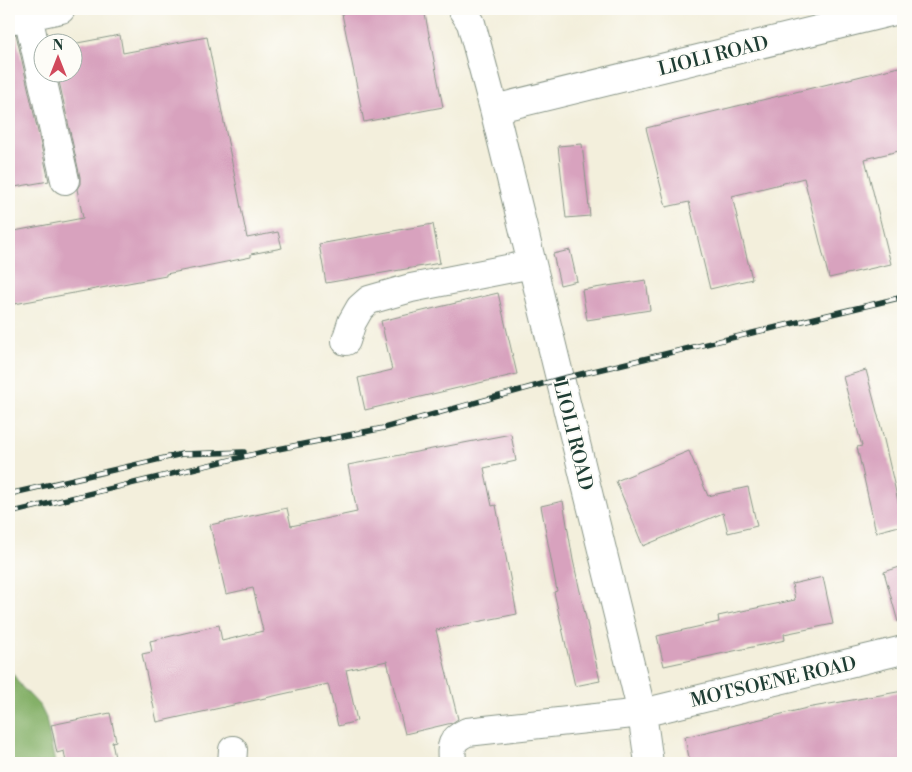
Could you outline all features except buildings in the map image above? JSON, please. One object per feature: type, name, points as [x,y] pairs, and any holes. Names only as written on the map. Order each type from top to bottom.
[{"type":"street","points":[[61,9],[19,18],[66,180]]},
{"type":"street","name":"LIOLI ROAD","points":[[462,9],[470,23],[494,109],[642,713],[649,763]]},
{"type":"street","name":"LIOLI ROAD","points":[[494,109],[903,9]]},
{"type":"street","points":[[346,341],[352,322],[360,308],[368,300],[411,288],[532,264]]},
{"type":"street","name":"MOTSOENE ROAD","points":[[452,763],[451,747],[456,737],[467,732],[642,713],[903,650]]},
{"type":"green space","points":[[9,668],[21,686],[40,706],[46,718],[55,763],[9,763]]},
{"type":"railway","points":[[9,513],[263,452],[384,428],[560,379],[903,297]]},
{"type":"railway","points":[[9,494],[182,454],[244,452]]}]
